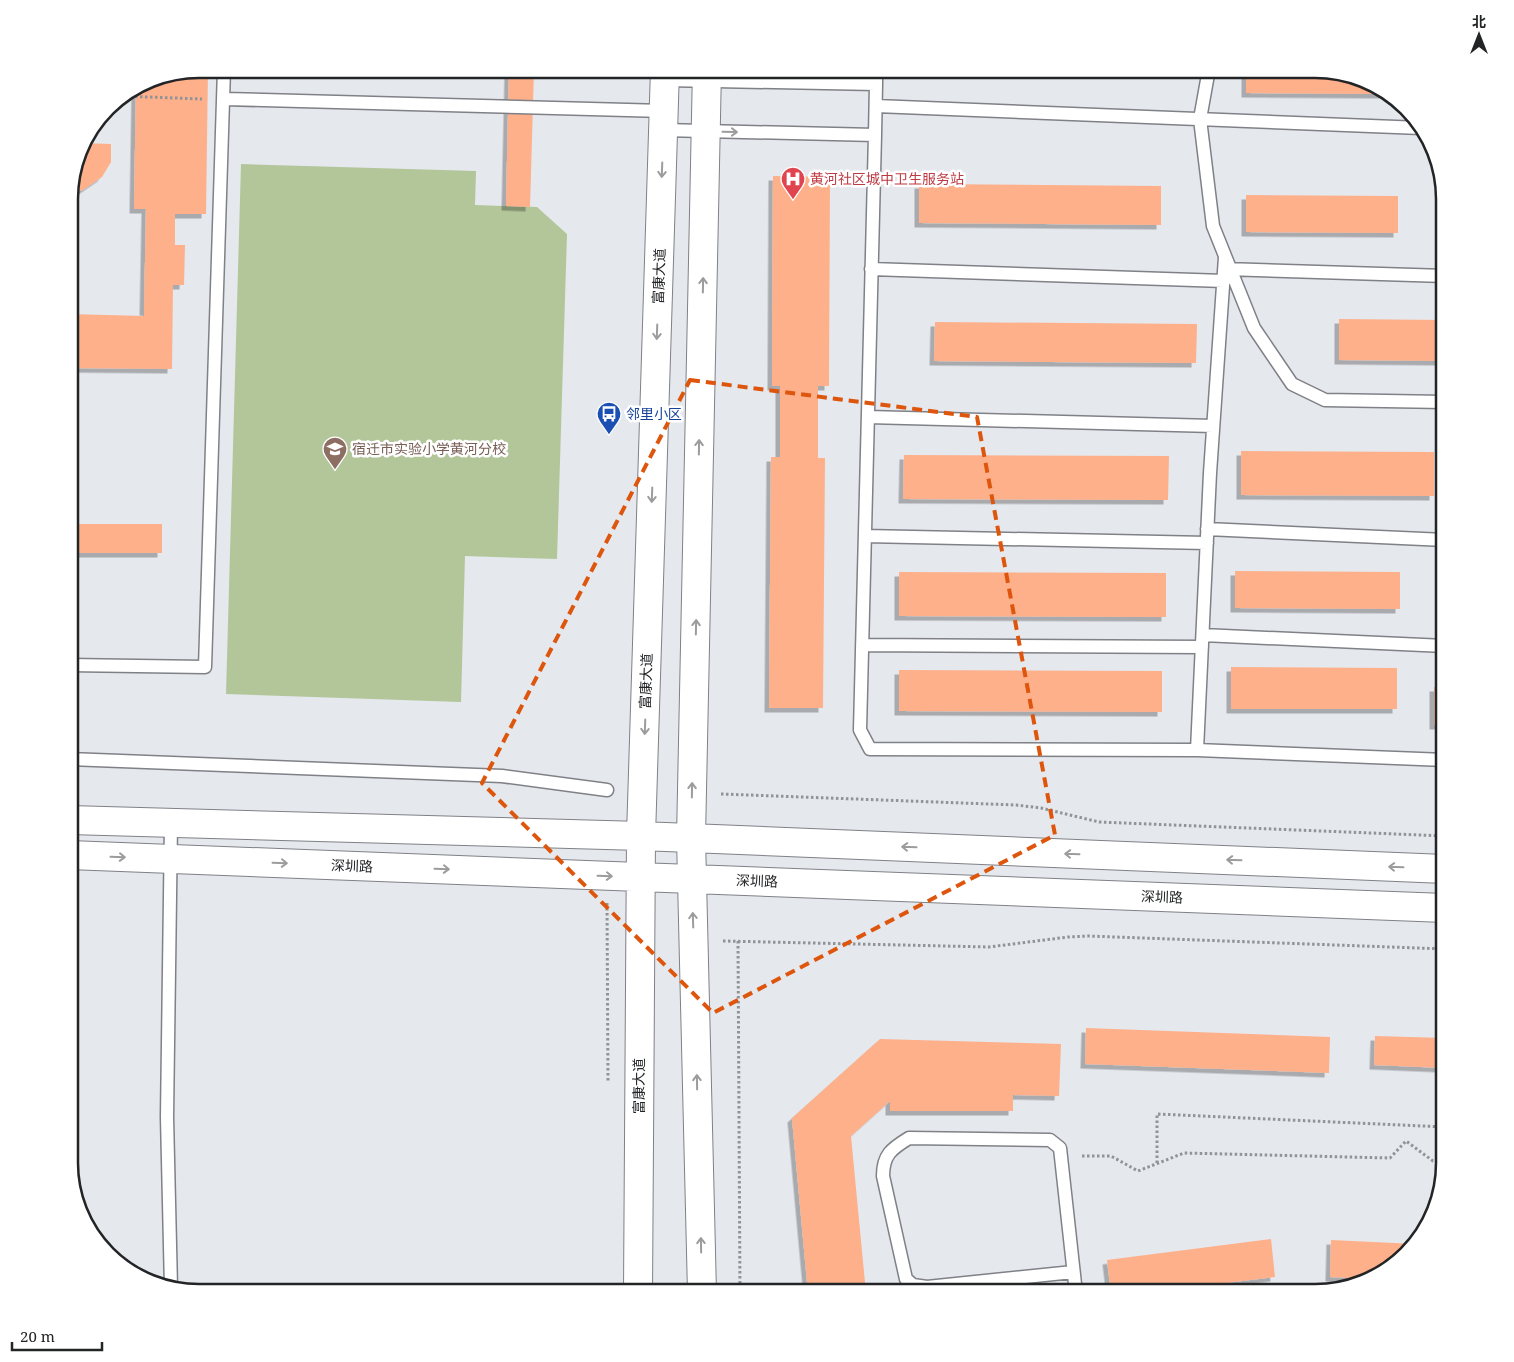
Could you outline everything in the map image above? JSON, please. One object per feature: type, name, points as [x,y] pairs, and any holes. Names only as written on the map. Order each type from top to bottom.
[{"type":"street","name":"富康大道","points":[[638,1284],[640,877],[665,78]]},
{"type":"street","points":[[702,1284],[691,838],[707,78]]},
{"type":"street","points":[[78,820],[641,836],[1436,869]]},
{"type":"street","name":"深圳路","points":[[78,855],[1436,908]]},
{"type":"lane","points":[[78,665],[205,668],[224,78]]},
{"type":"lane","points":[[763,78],[876,84]]},
{"type":"lane","points":[[876,78],[860,730],[870,749],[1197,750],[1436,760]]},
{"type":"lane","points":[[1207,78],[1200,119],[1213,226],[1226,269],[1254,328],[1292,384],[1325,400],[1436,402]]},
{"type":"lane","points":[[224,99],[664,121],[706,131],[875,135]]},
{"type":"lane","points":[[876,106],[1414,128]]},
{"type":"lane","points":[[871,269],[1226,269],[1436,276]]},
{"type":"lane","points":[[1197,750],[1213,426],[1226,269]]},
{"type":"lane","points":[[868,416],[1213,426]]},
{"type":"lane","points":[[1207,529],[1436,540]]},
{"type":"lane","points":[[865,536],[1207,543]]},
{"type":"lane","points":[[862,645],[1202,641],[1436,646]]},
{"type":"lane","points":[[78,759],[502,776],[608,790]]},
{"type":"lane","points":[[171,823],[167,1117],[171,1281]]},
{"type":"lane","points":[[913,1284],[906,1278],[884,1176],[884,1162],[894,1147],[909,1138],[1050,1140],[1060,1148],[1075,1284]]},
{"type":"lane","points":[[956,1284],[1074,1272]]},
{"type":"path","points":[[134,96],[224,99]]},
{"type":"path","points":[[692,793],[1016,805],[1041,808],[1099,822],[1436,836]]},
{"type":"path","points":[[694,940],[989,947],[1088,936],[1436,949]]},
{"type":"path","points":[[607,939],[640,939]]},
{"type":"path","points":[[738,941],[740,1284]]},
{"type":"path","points":[[1157,1163],[1157,1114],[1436,1127]]},
{"type":"path","points":[[1061,1156],[1112,1156],[1138,1171],[1184,1153],[1390,1158],[1406,1141],[1436,1161]]},
{"type":"highlighted area","points":[[690,380],[977,417],[1055,835],[713,1013],[482,783]]},
{"type":"green space","points":[[241,164],[476,171],[475,205],[537,207],[567,234],[557,559],[465,556],[461,702],[226,694]]},
{"type":"building","points":[[208,78],[206,214],[175,214],[175,245],[185,245],[184,285],[173,285],[172,369],[78,368],[78,314],[144,316],[146,209],[134,209],[136,95],[159,84],[175,80]]},
{"type":"building","points":[[509,78],[534,78],[530,207],[506,206]]},
{"type":"building","points":[[1246,78],[1324,78],[1347,82],[1376,94],[1246,93]]},
{"type":"building","points":[[91,143],[111,144],[111,162],[102,177],[78,191],[80,175]]},
{"type":"building","points":[[773,176],[830,177],[829,386],[818,386],[818,458],[825,458],[823,708],[769,708],[771,457],[780,457],[780,386],[772,386]]},
{"type":"building","points":[[919,184],[1161,186],[1161,225],[919,223]]},
{"type":"building","points":[[1246,195],[1398,196],[1398,233],[1246,232]]},
{"type":"building","points":[[1339,319],[1436,320],[1436,361],[1339,360]]},
{"type":"building","points":[[935,322],[1197,324],[1196,363],[934,361]]},
{"type":"building","points":[[1241,451],[1434,452],[1434,496],[1241,495]]},
{"type":"building","points":[[904,455],[1169,456],[1168,500],[903,499]]},
{"type":"building","points":[[78,524],[162,524],[162,553],[78,553]]},
{"type":"building","points":[[1235,571],[1400,572],[1400,609],[1235,608]]},
{"type":"building","points":[[899,572],[1166,573],[1166,617],[899,616]]},
{"type":"building","points":[[1231,667],[1397,668],[1397,709],[1231,709]]},
{"type":"building","points":[[899,670],[1162,671],[1162,712],[899,711]]},
{"type":"building","points":[[1434,687],[1436,687],[1436,725],[1434,725]]},
{"type":"building","points":[[1086,1028],[1330,1037],[1329,1073],[1085,1064]]},
{"type":"building","points":[[1375,1036],[1436,1038],[1436,1068],[1374,1065]]},
{"type":"building","points":[[880,1039],[1061,1044],[1059,1096],[1013,1095],[1013,1111],[890,1111],[890,1101],[851,1136],[865,1284],[807,1284],[792,1118]]},
{"type":"building","points":[[1271,1239],[1275,1277],[1217,1284],[1110,1284],[1107,1260]]},
{"type":"building","points":[[1331,1240],[1406,1244],[1389,1260],[1362,1275],[1353,1278],[1330,1277]]},
{"type":"place","name":"黄河社区城中卫生服务站","points":[[793,200]]},
{"type":"place","name":"邻里小区","points":[[609,435]]},
{"type":"place","name":"宿迁市实验小学黄河分校","points":[[335,470]]}]
